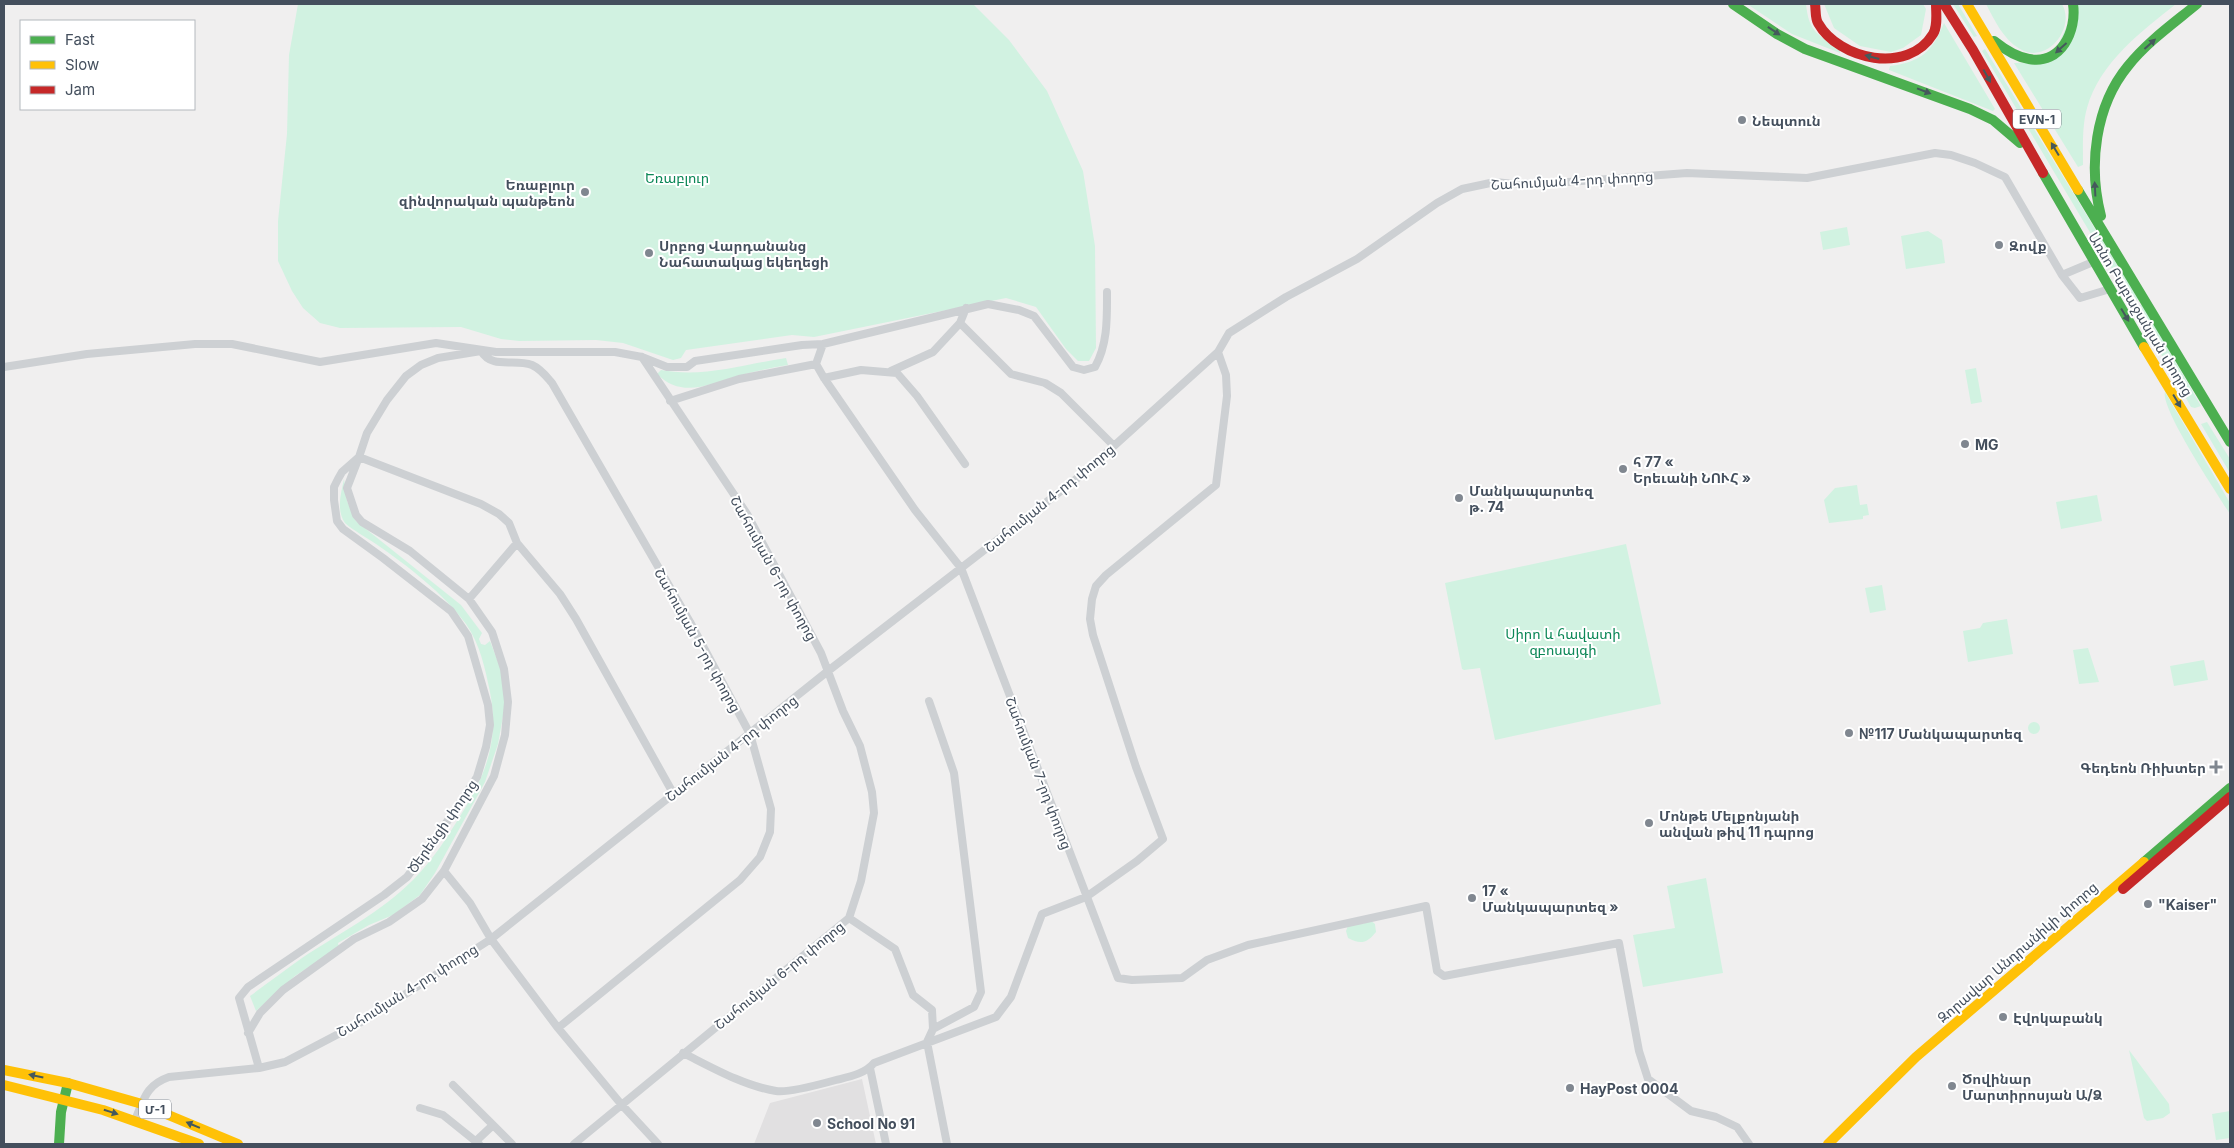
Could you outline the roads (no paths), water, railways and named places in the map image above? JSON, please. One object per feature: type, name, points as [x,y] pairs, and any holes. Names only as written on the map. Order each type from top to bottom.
[{"type":"main road","points":[[1734,4],[1777,34],[1805,49],[1970,109],[1993,120],[2029,152]]},
{"type":"main road","points":[[1815,4],[1817,21],[1827,34],[1845,48],[1884,60],[1904,58],[1922,47],[1933,34],[1937,18],[1936,4]]},
{"type":"main road","name":"EVN-1","points":[[1944,4],[1973,50],[2029,152]]},
{"type":"main road","name":"EVN-1","points":[[1967,4],[2107,236]]},
{"type":"main road","points":[[1973,50],[1989,39],[2005,50],[2023,58],[2035,60],[2045,58],[2059,50],[2071,37],[2075,22],[2073,4]]},
{"type":"main road","points":[[2107,236],[2094,193],[2100,118],[2107,98],[2128,64],[2197,4]]},
{"type":"main road","name":"Առնո Բաբաջանյան փողոց","points":[[2029,152],[2230,489]]},
{"type":"main road","name":"Առնո Բաբաջանյան փողոց","points":[[2107,236],[2230,442]]},
{"type":"main road","points":[[2190,423],[2205,413],[2225,444],[2230,447]]},
{"type":"main road","name":"Զորավար Անդրանիկի փողոց","points":[[1828,1144],[1916,1057],[2230,788]]},
{"type":"main road","name":"Զորավար Անդրանիկի փողոց","points":[[1834,1144],[1912,1066],[2230,797]]},
{"type":"main road","name":"Մ-1","points":[[4,1070],[68,1083],[142,1104],[238,1144]]},
{"type":"main road","points":[[59,1144],[61,1112],[68,1083]]},
{"type":"main road","name":"Մ-1","points":[[4,1085],[65,1098],[135,1120],[200,1144]]},
{"type":"street","name":"Շահումյան 4-րդ փողոց","points":[[135,1120],[154,1083],[169,1076],[259,1068],[285,1062],[365,1020],[491,939],[828,671],[1084,474],[1218,352],[1229,334],[1286,297],[1357,258],[1436,202],[1462,189],[1495,182],[1514,184],[1555,183],[1687,173],[1807,178],[1935,153],[1951,155],[1988,168],[2005,177],[2062,275],[2080,298],[2110,289]]},
{"type":"street","points":[[2062,275],[2093,262]]},
{"type":"street","points":[[4,367],[114,350],[195,344],[232,344],[320,362],[436,343],[496,352],[600,351],[642,357],[667,367],[687,367],[696,360],[802,345],[823,344],[988,304],[998,305],[1034,316],[1073,367],[1084,370],[1095,367],[1101,357],[1107,328],[1107,292]]},
{"type":"street","points":[[889,371],[907,365],[933,352],[960,323],[966,308]]},
{"type":"street","points":[[960,323],[1011,374],[1045,384],[1061,393],[1114,446]]},
{"type":"street","points":[[670,402],[739,379],[816,364],[823,344]]},
{"type":"street","name":"Ծերենցի փողոց","points":[[248,1032],[260,1014],[282,990],[354,939],[389,922],[422,899],[444,870],[494,776],[505,735],[508,702],[504,670],[492,632],[470,599],[410,551],[362,522],[356,515],[347,488],[367,433],[387,400],[406,376],[421,365],[438,358],[481,350]]},
{"type":"street","name":"Շահումյան 5-րդ փողոց","points":[[481,350],[486,358],[495,362],[532,365],[542,371],[552,383],[690,622],[750,734],[771,809],[770,832],[760,857],[740,880],[558,1028]]},
{"type":"street","points":[[683,1054],[731,1077],[777,1092],[815,1086],[852,1076],[870,1068],[874,1063],[996,1017],[1011,997],[1042,914],[1086,897],[1137,861],[1163,839],[1099,659],[1090,620],[1092,600],[1096,586],[1106,575],[1130,558],[1216,485],[1227,396],[1226,375],[1218,352]]},
{"type":"street","name":"Շահումյան 6-րդ փողոց","points":[[574,1144],[849,918],[861,882],[874,812],[872,792],[860,746],[843,711],[821,653],[747,514],[670,402],[642,357]]},
{"type":"street","name":"Շահումյան 7-րդ փողոց","points":[[816,364],[915,510],[962,568],[1118,978],[1132,980],[1182,978],[1207,960],[1248,945],[1426,906],[1437,971],[1444,976],[1619,943],[1639,1051],[1648,1079],[1691,1111],[1716,1117],[1737,1128],[1749,1144]]},
{"type":"street","points":[[824,378],[861,370],[898,373],[917,396],[965,464]]},
{"type":"street","points":[[359,457],[487,507],[509,523],[517,543],[560,594],[576,619],[674,793]]},
{"type":"street","name":"Ծերենցի փողոց","points":[[259,1068],[239,998],[248,987],[384,895],[407,876],[436,838],[477,777],[490,726],[488,705],[468,636],[452,611],[383,558],[352,537],[337,521],[334,487],[342,472],[359,457]]},
{"type":"street","points":[[470,599],[517,543]]},
{"type":"street","points":[[929,701],[954,773],[981,992],[974,1007],[932,1029]]},
{"type":"street","name":"Ծերենցի փողոց","points":[[444,870],[470,903],[491,939],[558,1028],[621,1104],[658,1144]]},
{"type":"street","points":[[849,918],[895,949],[913,995],[932,1010],[932,1029],[927,1042],[947,1144]]},
{"type":"street","points":[[870,1068],[886,1144]]},
{"type":"street","points":[[453,1085],[512,1144]]},
{"type":"street","points":[[420,1108],[443,1115],[478,1143],[492,1126]]},
{"type":"place","name":"Նեպտուն","points":[[1742,120]]},
{"type":"place","name":"Եռաբլուր զինվորական պանթեոն","points":[[585,192]]},
{"type":"place","name":"Զովք","points":[[1999,245]]},
{"type":"place","name":"Սրբոց Վարդանանց Նահատակաց եկեղեցի","points":[[649,253]]},
{"type":"place","name":"MG","points":[[1965,444]]},
{"type":"place","name":"հ 77 « Երեւանի ՆՈՒՀ »","points":[[1623,469]]},
{"type":"place","name":"Մանկապարտեզ թ․ 74","points":[[1459,498]]},
{"type":"place","name":"№117 Մանկապարտեզ","points":[[1849,733]]},
{"type":"place","name":"Գեդեոն Ռիխտեր","points":[[2216,767]]},
{"type":"place","name":"Մոնթե Մելքոնյանի անվան թիվ 11 դպրոց","points":[[1649,823]]},
{"type":"place","name":"17 « Մանկապարտեզ »","points":[[1472,898]]},
{"type":"place","name":"\"Kaiser\"","points":[[2148,904]]},
{"type":"place","name":"Էվոկաբանկ","points":[[2003,1017]]},
{"type":"place","name":"Ծովինար Մարտիրոսյան Ա/Ձ","points":[[1952,1086]]},
{"type":"place","name":"HayPost 0004","points":[[1570,1088]]},
{"type":"place","name":"School No 91","points":[[817,1123]]},
{"type":"park label","name":"Եռաբլուր","points":[[677,177]]},
{"type":"park label","name":"Սիրո և հավատի զբոսայգի","points":[[1563,642]]}]
